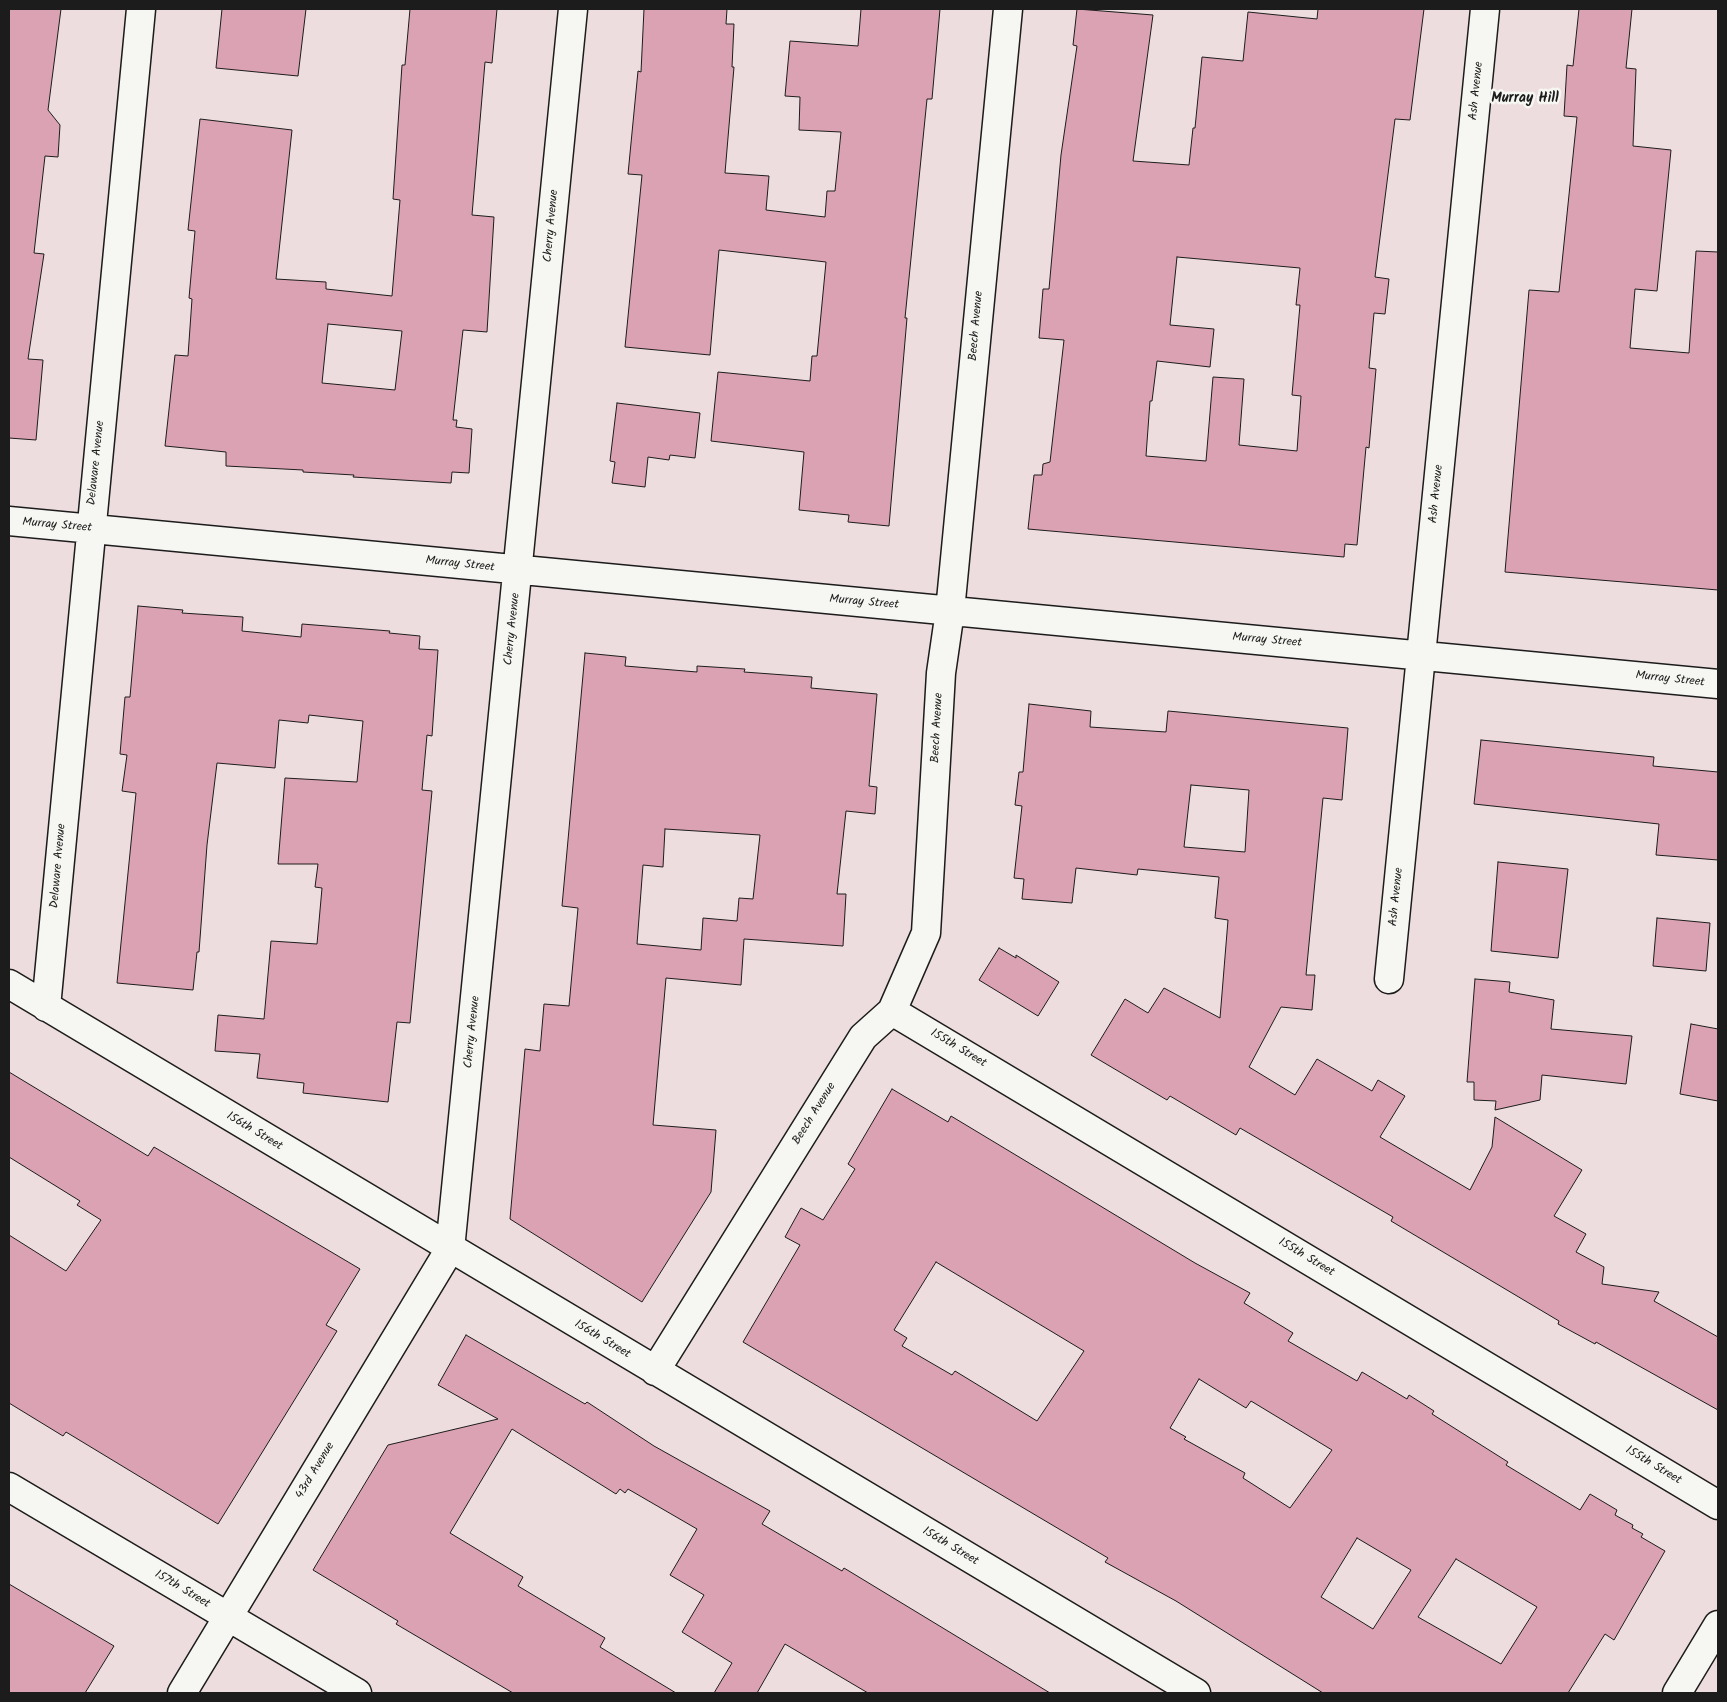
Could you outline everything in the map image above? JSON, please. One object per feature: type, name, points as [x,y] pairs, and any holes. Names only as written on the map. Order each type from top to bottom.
[{"type":"street","name":"Delaware Avenue","points":[[46,1007],[141,9]]},
{"type":"street","name":"Cherry Avenue","points":[[450,1249],[519,570],[573,9]]},
{"type":"street","name":"Beech Avenue","points":[[654,1371],[863,1037],[892,1011],[926,933],[941,673],[950,611],[1008,9]]},
{"type":"street","name":"Ash Avenue","points":[[1389,979],[1486,9]]},
{"type":"street","name":"Murray Street","points":[[9,521],[1718,684]]},
{"type":"street","name":"156th Street","points":[[9,984],[1196,1693]]},
{"type":"street","name":"155th Street","points":[[892,1011],[1718,1506]]},
{"type":"street","name":"43rd Avenue","points":[[182,1693],[450,1249]]},
{"type":"street","name":"157th Street","points":[[9,1486],[357,1693]]},
{"type":"street","points":[[1677,1693],[1718,1625]]},
{"type":"building","points":[[9,9],[61,9],[48,110],[60,125],[58,157],[45,156],[34,253],[44,254],[28,359],[43,360],[36,440],[9,438]]},
{"type":"building","points":[[222,9],[306,9],[298,76],[216,68]]},
{"type":"building","points":[[410,9],[497,9],[492,63],[485,62],[472,215],[494,217],[487,332],[463,330],[453,420],[457,420],[456,427],[472,429],[469,473],[452,472],[451,483],[353,477],[354,475],[303,472],[303,470],[226,466],[226,452],[165,446],[175,355],[188,356],[192,299],[189,298],[195,231],[188,230],[200,119],[292,130],[276,279],[326,282],[326,289],[392,296],[400,200],[393,199],[402,65],[405,65]],"holes":[[[328,324],[402,331],[395,390],[322,383]]]},
{"type":"building","points":[[644,9],[727,9],[726,24],[734,24],[732,67],[734,67],[725,173],[769,176],[766,210],[825,217],[827,191],[835,191],[841,132],[799,130],[800,97],[785,96],[790,41],[858,46],[861,9],[940,9],[932,99],[927,99],[905,318],[907,318],[889,526],[848,522],[849,515],[799,510],[804,452],[711,441],[718,372],[810,381],[812,356],[817,356],[826,262],[719,250],[710,355],[625,347],[642,175],[628,174],[638,71],[641,72]]},
{"type":"building","points":[[1077,9],[1153,15],[1133,161],[1189,165],[1193,128],[1195,128],[1202,57],[1243,61],[1248,12],[1317,19],[1318,9],[1424,9],[1410,120],[1395,119],[1375,277],[1389,279],[1385,314],[1374,313],[1369,368],[1376,369],[1369,448],[1366,447],[1357,545],[1345,544],[1344,557],[1028,529],[1034,475],[1042,475],[1043,464],[1050,462],[1064,340],[1039,338],[1043,289],[1049,289],[1061,155],[1077,46],[1073,45]],"holes":[[[1177,257],[1300,268],[1296,305],[1300,305],[1292,395],[1301,396],[1297,451],[1239,445],[1244,379],[1213,377],[1206,461],[1146,456],[1150,401],[1152,401],[1157,361],[1210,367],[1214,329],[1170,325]]]},
{"type":"building","points":[[1579,9],[1632,9],[1626,68],[1636,69],[1633,146],[1671,150],[1657,291],[1635,289],[1630,348],[1689,353],[1696,251],[1718,252],[1718,590],[1505,572],[1529,290],[1559,292],[1577,117],[1564,116],[1567,65],[1573,66]]},
{"type":"building","points":[[617,403],[700,413],[695,458],[670,455],[669,460],[648,457],[645,487],[612,483],[615,462],[610,461]]},
{"type":"building","points":[[138,606],[183,610],[182,613],[243,617],[242,631],[301,637],[302,624],[390,631],[389,633],[420,636],[419,649],[438,650],[432,736],[427,735],[422,790],[432,791],[410,1023],[397,1022],[388,1102],[303,1093],[304,1083],[257,1078],[260,1054],[215,1051],[218,1015],[264,1019],[271,941],[317,944],[322,888],[315,887],[318,864],[278,864],[285,778],[357,782],[363,721],[309,715],[308,723],[279,720],[275,768],[217,763],[207,845],[199,952],[197,952],[193,990],[117,983],[136,793],[122,791],[127,755],[120,754],[125,697],[130,697]]},
{"type":"building","points":[[585,653],[626,657],[625,666],[697,672],[697,666],[745,669],[744,672],[812,677],[811,688],[877,694],[869,786],[877,787],[875,814],[846,811],[837,894],[846,894],[843,946],[744,939],[741,985],[666,978],[653,1125],[716,1130],[711,1192],[642,1302],[510,1219],[525,1049],[540,1051],[544,1004],[569,1006],[578,908],[562,906]],"holes":[[[665,829],[760,835],[753,899],[739,898],[737,921],[703,918],[701,950],[637,944],[643,865],[663,867]]]},
{"type":"building","points":[[1029,704],[1091,711],[1090,727],[1166,732],[1168,711],[1348,728],[1342,800],[1323,798],[1306,975],[1315,975],[1312,1010],[1281,1007],[1249,1067],[1295,1095],[1317,1059],[1372,1091],[1378,1080],[1405,1096],[1380,1137],[1470,1190],[1492,1147],[1495,1117],[1582,1170],[1554,1216],[1586,1234],[1576,1252],[1604,1267],[1602,1284],[1659,1292],[1654,1301],[1718,1337],[1718,1410],[1596,1342],[1595,1344],[1558,1324],[1559,1321],[1391,1221],[1393,1217],[1240,1128],[1236,1135],[1170,1096],[1167,1100],[1091,1055],[1125,999],[1148,1013],[1164,988],[1220,1018],[1228,920],[1215,918],[1219,877],[1138,869],[1137,875],[1076,868],[1072,903],[1022,899],[1024,879],[1014,878],[1022,806],[1015,805],[1019,772],[1023,772]],"holes":[[[1191,785],[1249,790],[1245,852],[1184,847]]]},
{"type":"building","points":[[1481,740],[1654,757],[1653,766],[1718,772],[1718,860],[1656,855],[1659,824],[1474,804]]},
{"type":"building","points":[[1498,862],[1568,869],[1558,958],[1491,951]]},
{"type":"building","points":[[1657,918],[1710,923],[1706,971],[1653,966]]},
{"type":"building","points":[[999,948],[1016,958],[1016,955],[1059,982],[1038,1016],[979,980]]},
{"type":"building","points":[[1475,979],[1510,982],[1509,992],[1554,1000],[1551,1029],[1632,1036],[1626,1084],[1542,1075],[1540,1100],[1495,1110],[1496,1101],[1474,1100],[1474,1082],[1467,1082]]},
{"type":"building","points":[[1691,1024],[1718,1029],[1718,1101],[1680,1094]]},
{"type":"building","points":[[9,1072],[148,1156],[154,1147],[360,1269],[326,1325],[337,1331],[218,1524],[66,1432],[63,1436],[9,1403],[9,1235],[66,1271],[101,1220],[77,1205],[80,1201],[9,1157]]},
{"type":"building","points":[[892,1089],[948,1122],[951,1116],[1195,1263],[1250,1293],[1244,1303],[1293,1333],[1288,1341],[1357,1381],[1362,1372],[1407,1399],[1409,1395],[1434,1411],[1432,1414],[1508,1462],[1506,1465],[1580,1510],[1590,1494],[1617,1510],[1615,1515],[1633,1525],[1632,1528],[1643,1534],[1641,1537],[1665,1551],[1614,1640],[1605,1634],[1568,1693],[1323,1693],[1176,1601],[1105,1562],[1108,1558],[743,1342],[800,1245],[785,1237],[801,1208],[823,1220],[855,1169],[848,1164]],"holes":[[[936,1262],[1084,1351],[1037,1421],[955,1371],[952,1375],[902,1346],[907,1338],[894,1330]],[[1199,1379],[1246,1408],[1251,1401],[1332,1450],[1290,1508],[1243,1478],[1245,1473],[1184,1439],[1186,1437],[1170,1428]],[[1357,1538],[1411,1570],[1373,1629],[1321,1597]],[[1456,1559],[1537,1607],[1501,1664],[1418,1617]]]},
{"type":"building","points":[[466,1335],[585,1404],[587,1402],[654,1446],[770,1511],[762,1524],[842,1571],[844,1568],[1050,1693],[868,1693],[785,1644],[757,1693],[714,1693],[732,1663],[682,1632],[704,1595],[670,1575],[697,1529],[628,1489],[625,1493],[620,1489],[616,1494],[512,1429],[450,1533],[523,1577],[518,1586],[605,1638],[600,1647],[676,1693],[513,1693],[396,1624],[398,1621],[313,1570],[388,1445],[498,1419],[438,1385]]},
{"type":"building","points":[[9,1584],[114,1646],[85,1693],[9,1693]]},
{"type":"district","name":"Murray Hill","points":[[1525,100]]}]
